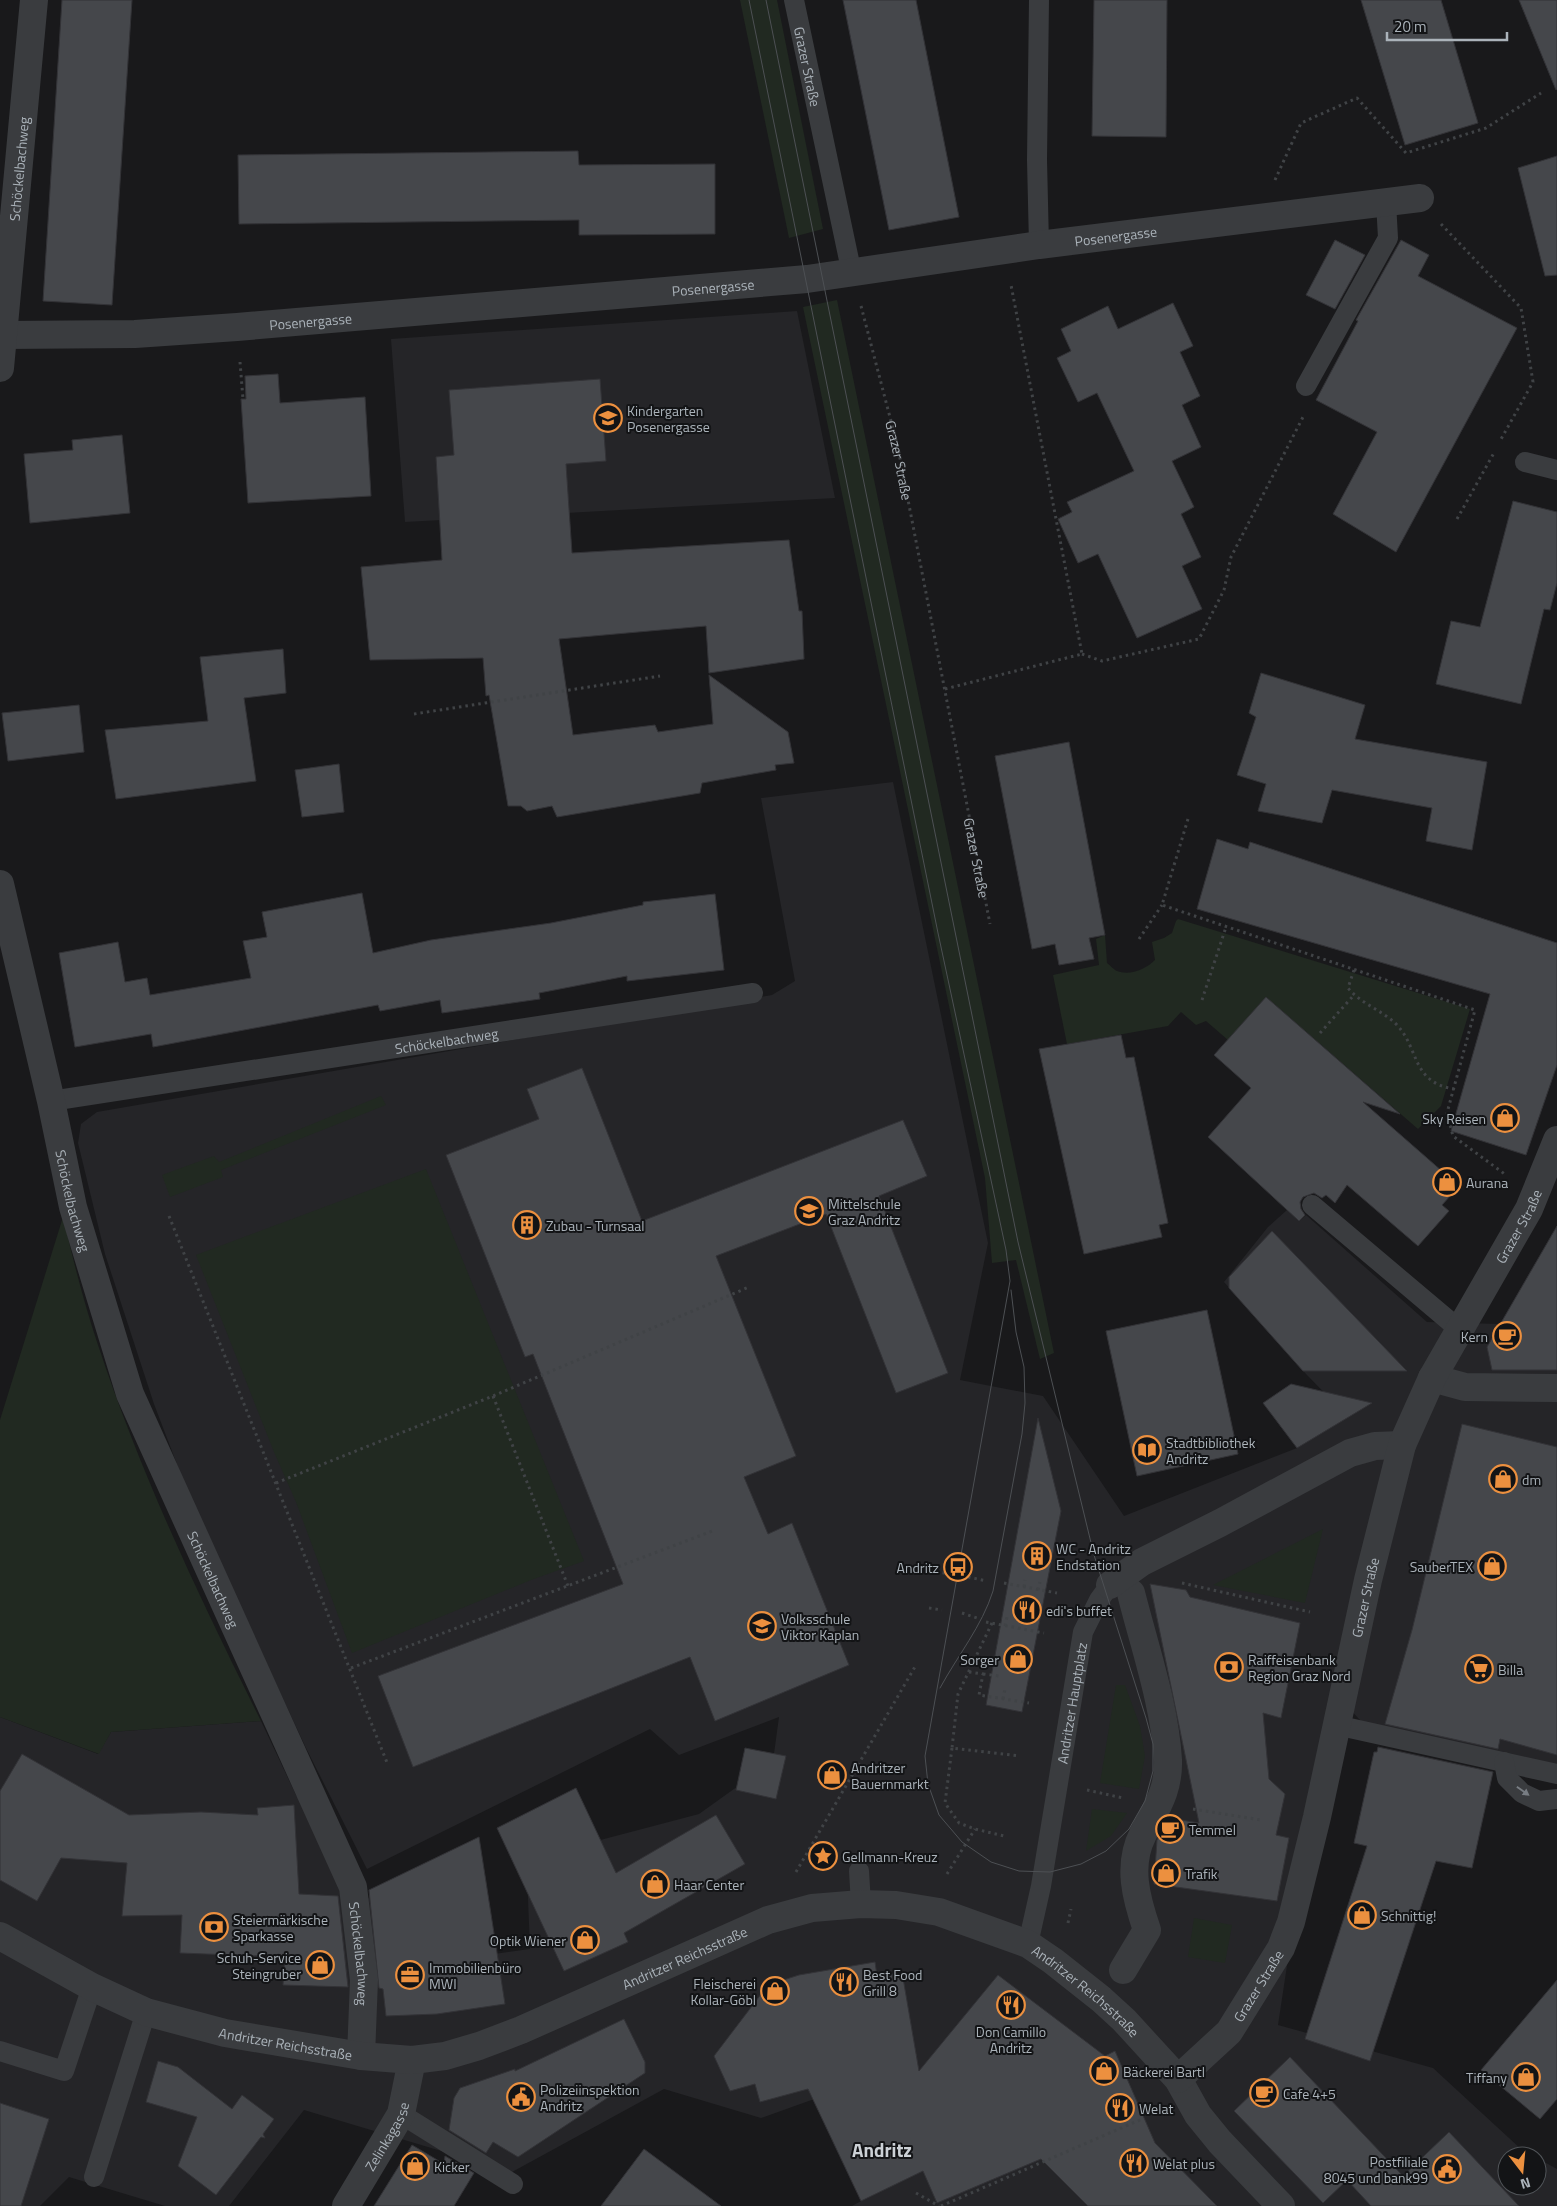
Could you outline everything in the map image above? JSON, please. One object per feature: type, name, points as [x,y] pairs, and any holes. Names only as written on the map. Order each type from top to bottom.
[{"type":"street","name":"Schöckelbachweg","points":[[0,368],[34,0]]},
{"type":"street","name":"Posenergasse","points":[[3,335],[135,334],[767,283],[852,274],[1039,244],[1420,198]]},
{"type":"street","name":"Schöckelbachweg","points":[[0,884],[51,1101],[73,1207],[130,1394],[353,1887],[364,1980],[361,2056]]},
{"type":"street","name":"Grazer Straße","points":[[1178,2079],[1228,2032],[1281,1948],[1291,1922],[1317,1817],[1368,1580],[1402,1446],[1432,1378],[1528,1209],[1557,1140]]},
{"type":"street","points":[[1432,1378],[1465,1387],[1557,1388]]},
{"type":"street","name":"Andritzer Hauptplatz","points":[[1125,1595],[1142,1562],[1220,1523],[1350,1453],[1375,1446],[1402,1446]]},
{"type":"street","points":[[1123,1970],[1147,1930],[1138,1902],[1133,1872],[1142,1836],[1160,1804],[1165,1789],[1168,1760],[1160,1708],[1125,1595]]},
{"type":"street","name":"Andritzer Reichsstraße","points":[[0,1936],[92,1987],[146,2012],[225,2033],[361,2056],[412,2060],[445,2056],[479,2046],[521,2030],[768,1920],[812,1908],[861,1904],[896,1905],[939,1912],[1028,1944],[1101,1999],[1178,2079],[1198,2115],[1220,2142],[1282,2206]]},
{"type":"street","name":"Zelinkagasse","points":[[346,2206],[401,2114],[412,2060]]},
{"type":"lane","name":"Grazer Straße","points":[[794,0],[852,274]]},
{"type":"lane","points":[[1039,0],[1037,160],[1039,244]]},
{"type":"lane","points":[[1306,386],[1388,238],[1386,202]]},
{"type":"lane","points":[[1525,462],[1557,470]]},
{"type":"lane","name":"Schöckelbachweg","points":[[51,1101],[753,993]]},
{"type":"lane","points":[[1312,1205],[1460,1330]]},
{"type":"lane","name":"Andritzer Hauptplatz","points":[[1028,1944],[1041,1886],[1083,1632],[1099,1600],[1125,1595]]},
{"type":"lane","points":[[1336,1725],[1557,1774]]},
{"type":"lane","points":[[1504,1762],[1507,1778],[1522,1793],[1539,1801],[1557,1799]]},
{"type":"lane","points":[[859,1871],[861,1904]]},
{"type":"lane","points":[[0,2051],[64,2071],[92,1987]]},
{"type":"lane","points":[[94,2177],[146,2012]]},
{"type":"lane","points":[[401,2114],[513,2184]]},
{"type":"path","points":[[1274,216],[1269,192],[1301,124],[1357,98],[1406,153],[1486,128],[1541,93]]},
{"type":"path","points":[[1420,198],[1443,226],[1521,308],[1533,382],[1456,519]]},
{"type":"path","points":[[1004,251],[1082,654]]},
{"type":"path","name":"Grazer Straße","points":[[852,274],[898,448],[990,924]]},
{"type":"path","points":[[945,689],[1082,654],[1102,661],[1199,639],[1224,590],[1232,557],[1304,415],[1306,386]]},
{"type":"path","points":[[414,714],[660,676]]},
{"type":"path","points":[[1139,939],[1162,905],[1188,819]]},
{"type":"path","points":[[1162,905],[1475,1010],[1447,1113],[1454,1136],[1507,1175]]},
{"type":"path","points":[[1202,1000],[1226,927]]},
{"type":"path","points":[[1354,970],[1348,988],[1354,995],[1396,1024],[1421,1071],[1427,1078],[1444,1088],[1454,1089]]},
{"type":"path","points":[[1320,1033],[1354,995]]},
{"type":"path","points":[[169,1216],[351,1668],[388,1765]]},
{"type":"path","points":[[276,1483],[493,1396],[749,1287]]},
{"type":"path","points":[[493,1396],[568,1586]]},
{"type":"path","points":[[351,1668],[715,1530]]},
{"type":"path","points":[[936,1572],[951,1574]]},
{"type":"path","points":[[968,1577],[986,1581]]},
{"type":"path","points":[[1024,1587],[1025,1580]]},
{"type":"path","points":[[1038,1590],[1040,1582]]},
{"type":"path","points":[[1125,1595],[1157,1582],[1182,1583],[1310,1612]]},
{"type":"path","points":[[1004,1583],[1057,1593]]},
{"type":"path","points":[[929,1608],[942,1610]]},
{"type":"path","points":[[962,1613],[977,1618]]},
{"type":"path","points":[[1005,1626],[1007,1616],[1011,1618]]},
{"type":"path","points":[[986,1622],[1005,1626],[1019,1626],[1044,1633]]},
{"type":"path","points":[[992,1623],[958,1694],[944,1803],[959,1823],[1004,1836]]},
{"type":"path","points":[[796,1872],[916,1665]]},
{"type":"path","points":[[969,1672],[999,1676]]},
{"type":"path","points":[[983,1674],[979,1695],[1029,1703]]},
{"type":"path","points":[[1003,1699],[1005,1689]]},
{"type":"path","points":[[952,1748],[1020,1756]]},
{"type":"path","points":[[947,1874],[975,1829]]},
{"type":"path","points":[[916,2193],[940,2206],[1142,2120]]},
{"type":"shaded area","points":[[740,0],[777,0],[823,229],[789,238]]},
{"type":"shaded area","points":[[837,300],[1054,1353],[1040,1359],[1016,1260],[992,1263],[985,1178],[803,307]]},
{"type":"shaded area","name":"Kindergarten Posenergasse","points":[[797,311],[835,498],[405,522],[391,339]]},
{"type":"shaded area","points":[[893,782],[988,1243],[960,1380],[1043,1396],[1124,1516],[1297,1448],[1348,1417],[1306,1374],[1224,1282],[1268,1227],[1287,1210],[1299,1221],[1306,1215],[1427,1322],[1500,1324],[1557,1357],[1557,1775],[1372,1733],[1333,1691],[1311,1807],[1278,2025],[1433,2068],[1518,2146],[1497,2146],[1497,2196],[1547,2196],[1547,2164],[1557,2169],[1557,2206],[852,2206],[861,2201],[870,2079],[761,2118],[664,2089],[512,2172],[304,2110],[229,2206],[165,2206],[69,2177],[40,2206],[0,2206],[0,1717],[98,1754],[111,1732],[261,1721],[296,1795],[359,1889],[437,1962],[530,1949],[527,1874],[570,1848],[699,1814],[773,1761],[779,1717],[679,1755],[650,1729],[367,1869],[305,1746],[191,1501],[154,1404],[105,1254],[78,1143],[81,1124],[97,1112],[772,995],[795,981],[761,798]]},
{"type":"shaded area","points":[[1178,919],[1470,1009],[1441,1106],[1418,1129],[1266,997],[1228,1040],[1206,1021],[1196,1025],[1181,1012],[1168,1026],[1067,1044],[1053,975],[1099,965],[1096,939],[1105,935],[1107,963],[1116,970],[1127,973],[1142,969],[1155,960],[1152,942],[1172,933]]},
{"type":"shaded area","points":[[381,1096],[386,1105],[221,1170],[223,1177],[170,1197],[162,1175],[214,1156],[219,1162]]},
{"type":"shaded area","points":[[426,1169],[584,1561],[531,1580],[352,1653],[296,1502],[274,1452],[196,1255]]},
{"type":"shaded area","points":[[63,1217],[93,1329],[133,1441],[194,1583],[261,1721],[111,1732],[99,1754],[0,1717],[0,1420]]},
{"type":"shaded area","points":[[1323,1529],[1305,1603],[1213,1585]]},
{"type":"shaded area","points":[[1116,1685],[1125,1685],[1140,1726],[1145,1756],[1139,1789],[1100,1783]]},
{"type":"shaded area","points":[[1092,1809],[1127,1813],[1111,1836],[1086,1851]]},
{"type":"shaded area","points":[[1194,1918],[1232,1925],[1225,1963],[1188,1957]]},
{"type":"building","points":[[62,0],[132,0],[112,305],[43,301]]},
{"type":"building","points":[[843,0],[916,0],[959,217],[889,230]]},
{"type":"building","points":[[1094,0],[1167,0],[1166,137],[1092,136]]},
{"type":"building","points":[[1361,0],[1441,0],[1478,123],[1405,145]]},
{"type":"building","points":[[1519,0],[1557,0],[1556,90]]},
{"type":"building","points":[[578,151],[579,165],[715,164],[715,234],[579,235],[579,220],[239,224],[238,155]]},
{"type":"building","points":[[1557,156],[1557,275],[1545,276],[1518,168]]},
{"type":"building","points":[[1335,240],[1365,255],[1335,309],[1306,295]]},
{"type":"building","points":[[1401,240],[1429,255],[1418,276],[1517,328],[1396,552],[1333,514],[1377,432],[1316,400],[1358,321],[1356,320]]},
{"type":"building","points":[[1173,303],[1193,346],[1180,352],[1200,396],[1182,405],[1201,447],[1172,461],[1194,507],[1181,514],[1201,557],[1182,566],[1202,609],[1137,638],[1098,554],[1078,563],[1058,519],[1072,512],[1067,502],[1134,471],[1097,393],[1078,402],[1057,358],[1071,351],[1061,329],[1108,306],[1118,329]]},
{"type":"building","points":[[278,374],[280,403],[365,397],[371,496],[248,503],[241,399],[246,399],[245,376]]},
{"type":"building","points":[[600,379],[606,461],[566,464],[572,553],[789,540],[799,611],[802,611],[804,659],[709,673],[706,626],[559,639],[573,735],[655,725],[658,732],[713,724],[709,675],[788,732],[794,763],[775,765],[776,770],[702,783],[700,793],[557,817],[552,806],[527,811],[521,806],[508,806],[489,695],[486,696],[483,658],[370,660],[361,567],[442,560],[436,457],[454,455],[449,390]]},
{"type":"building","points":[[122,435],[130,513],[30,523],[24,454],[73,450],[72,440]]},
{"type":"building","points":[[1513,501],[1557,512],[1557,583],[1550,610],[1544,609],[1521,704],[1436,684],[1451,621],[1480,627]]},
{"type":"building","points":[[283,649],[286,693],[244,698],[256,781],[116,799],[105,730],[208,721],[200,657]]},
{"type":"building","points":[[1261,673],[1365,705],[1355,739],[1487,762],[1472,850],[1426,841],[1432,808],[1332,790],[1322,823],[1258,811],[1266,784],[1237,775],[1256,717],[1249,713]]},
{"type":"building","points":[[79,705],[84,752],[8,761],[2,713]]},
{"type":"building","points":[[1069,742],[1105,935],[1089,938],[1094,959],[1059,965],[1055,944],[1032,949],[995,756]]},
{"type":"building","points":[[339,764],[344,812],[302,817],[295,770]]},
{"type":"building","points":[[1217,839],[1248,849],[1250,842],[1557,943],[1557,1065],[1526,1155],[1451,1131],[1490,994],[1197,909]]},
{"type":"building","points":[[362,893],[373,953],[431,940],[551,923],[643,905],[643,902],[715,894],[724,970],[627,981],[627,976],[539,993],[540,999],[442,1013],[440,1000],[380,1011],[378,1005],[153,1047],[151,1034],[75,1047],[59,953],[118,942],[125,982],[147,978],[150,995],[251,978],[243,941],[267,937],[262,912]]},
{"type":"building","points":[[1266,997],[1400,1114],[1363,1102],[1459,1186],[1442,1205],[1449,1211],[1418,1246],[1347,1185],[1335,1203],[1326,1195],[1322,1198],[1314,1193],[1303,1197],[1300,1202],[1301,1209],[1305,1215],[1299,1221],[1208,1137],[1251,1088],[1214,1055]]},
{"type":"building","points":[[1121,1035],[1126,1058],[1134,1057],[1168,1223],[1159,1225],[1162,1237],[1084,1254],[1039,1049]]},
{"type":"building","points":[[582,1068],[642,1221],[903,1120],[927,1176],[879,1196],[948,1373],[896,1393],[826,1214],[716,1256],[796,1456],[744,1477],[768,1534],[792,1523],[849,1665],[715,1721],[690,1657],[413,1767],[378,1676],[623,1584],[533,1354],[525,1357],[446,1155],[539,1119],[527,1089]]},
{"type":"building","points":[[1557,1226],[1557,1370],[1492,1370],[1487,1347]]},
{"type":"building","points":[[1272,1231],[1407,1371],[1303,1371],[1229,1288],[1229,1277]]},
{"type":"building","points":[[1207,1310],[1238,1454],[1137,1476],[1106,1331]]},
{"type":"building","points":[[1291,1384],[1372,1403],[1297,1448],[1263,1403]]},
{"type":"building","points":[[1038,1418],[1061,1511],[1022,1712],[986,1705]]},
{"type":"building","points":[[1462,1424],[1557,1447],[1557,1755],[1500,1739],[1498,1749],[1385,1724],[1412,1630]]},
{"type":"building","name":"Raiffeisenbank Region Graz Nord","points":[[1150,1584],[1186,1590],[1190,1597],[1300,1623],[1281,1718],[1263,1713],[1269,1779],[1285,1794],[1276,1835],[1289,1838],[1277,1901],[1154,1884],[1157,1840],[1169,1818],[1199,1823]]},
{"type":"building","points":[[1378,1747],[1493,1772],[1472,1868],[1436,1861],[1370,2061],[1305,2039],[1367,1846],[1354,1843],[1374,1752],[1377,1752]]},
{"type":"building","points":[[745,1748],[786,1756],[776,1799],[736,1790]]},
{"type":"building","points":[[22,1754],[129,1815],[201,1812],[258,1815],[257,1808],[294,1805],[299,1894],[338,1896],[348,1987],[283,1985],[285,1957],[180,1953],[182,1915],[122,1916],[127,1863],[61,1858],[37,1901],[0,1880],[0,1791]]},
{"type":"building","points":[[576,1788],[616,1873],[716,1815],[745,1864],[624,1933],[628,1942],[564,1971],[497,1828]]},
{"type":"building","points":[[479,1837],[505,2004],[437,2014],[386,2016],[383,1989],[379,1988],[369,1890]]},
{"type":"building","points":[[875,1962],[877,1976],[902,1972],[919,2071],[998,1975],[1105,2056],[1115,2051],[1155,2143],[1217,2206],[1088,2206],[1041,2159],[937,2203],[923,2171],[861,2201],[808,2089],[760,2102],[755,2084],[730,2091],[714,2056],[768,1985],[799,1975]]},
{"type":"building","points":[[1557,1980],[1557,2099],[1540,2119],[1481,2070]]},
{"type":"building","points":[[624,2019],[645,2062],[645,2073],[518,2157],[493,2142],[486,2153],[449,2130],[454,2098],[460,2088],[515,2069],[515,2071]]},
{"type":"building","points":[[1290,2057],[1403,2176],[1449,2132],[1497,2183],[1497,2196],[1510,2196],[1519,2206],[1371,2206],[1347,2180],[1323,2203],[1234,2111]]},
{"type":"building","points":[[158,2061],[178,2067],[232,2109],[242,2095],[274,2119],[263,2134],[265,2138],[261,2137],[216,2195],[178,2166],[197,2117],[146,2102]]},
{"type":"building","points":[[0,2103],[49,2119],[21,2206],[0,2206]]},
{"type":"building","points":[[412,2145],[444,2164],[445,2156],[474,2173],[454,2206],[374,2206]]},
{"type":"building","points":[[644,2149],[721,2206],[601,2206]]},
{"type":"tram line","points":[[749,0],[938,933],[1006,1250],[1010,1281],[925,1756],[928,1784],[939,1815],[962,1842],[991,1862],[1019,1871],[1050,1872],[1081,1864],[1106,1851],[1129,1829],[1145,1801],[1153,1771],[1153,1744],[1094,1555],[1018,1242],[766,0]]},
{"type":"tram line","points":[[940,1688],[983,1616],[993,1591],[1022,1434],[1025,1403],[1024,1367],[1016,1332],[1011,1290]]},
{"type":"place","name":"Kindergarten Posenergasse","points":[[608,418]]},
{"type":"place","name":"Sky Reisen","points":[[1505,1118]]},
{"type":"place","name":"Aurana","points":[[1447,1182]]},
{"type":"place","name":"Mittelschule Graz Andritz","points":[[809,1211]]},
{"type":"place","name":"Zubau - Turnsaal","points":[[527,1225]]},
{"type":"place","name":"Kern","points":[[1507,1336]]},
{"type":"place","name":"Stadtbibliothek Andritz","points":[[1147,1450]]},
{"type":"place","name":"dm","points":[[1503,1479]]},
{"type":"place","name":"WC - Andritz Endstation","points":[[1037,1556]]},
{"type":"place","name":"SauberTEX","points":[[1492,1566]]},
{"type":"place","name":"Andritz","points":[[958,1567]]},
{"type":"place","name":"edi's buffet","points":[[1027,1610]]},
{"type":"place","name":"Volksschule Viktor Kaplan","points":[[762,1626]]},
{"type":"place","name":"Sorger","points":[[1018,1659]]},
{"type":"place","name":"Raiffeisenbank Region Graz Nord","points":[[1229,1667]]},
{"type":"place","name":"Billa","points":[[1479,1669]]},
{"type":"place","name":"Andritzer Bauernmarkt","points":[[832,1775]]},
{"type":"place","name":"Temmel","points":[[1170,1829]]},
{"type":"place","name":"Gellmann-Kreuz","points":[[823,1856]]},
{"type":"place","name":"Trafik","points":[[1166,1873]]},
{"type":"place","name":"Haar Center","points":[[655,1884]]},
{"type":"place","name":"Schnittig!","points":[[1362,1915]]},
{"type":"place","name":"Steiermärkische Sparkasse","points":[[214,1927]]},
{"type":"place","name":"Optik Wiener","points":[[585,1940]]},
{"type":"place","name":"Schuh-Service Steingruber","points":[[320,1965]]},
{"type":"place","name":"Immobilienbüro MWI","points":[[410,1975]]},
{"type":"place","name":"Best Food Grill 8","points":[[844,1982]]},
{"type":"place","name":"Fleischerei Kollar-Göbl","points":[[775,1991]]},
{"type":"place","name":"Don Camillo Andritz","points":[[1011,2005]]},
{"type":"place","name":"Bäckerei Bartl","points":[[1104,2071]]},
{"type":"place","name":"Tiffany","points":[[1526,2077]]},
{"type":"place","name":"Cafe 4+5","points":[[1264,2093]]},
{"type":"place","name":"Polizeiinspektion Andritz","points":[[521,2097]]},
{"type":"place","name":"Welat","points":[[1120,2108]]},
{"type":"place","name":"Welat plus","points":[[1134,2163]]},
{"type":"place","name":"Kicker","points":[[415,2166]]},
{"type":"place","name":"Postfiliale 8045 und bank99","points":[[1447,2169]]},
{"type":"district","name":"Andritz","points":[[882,2149]]}]
